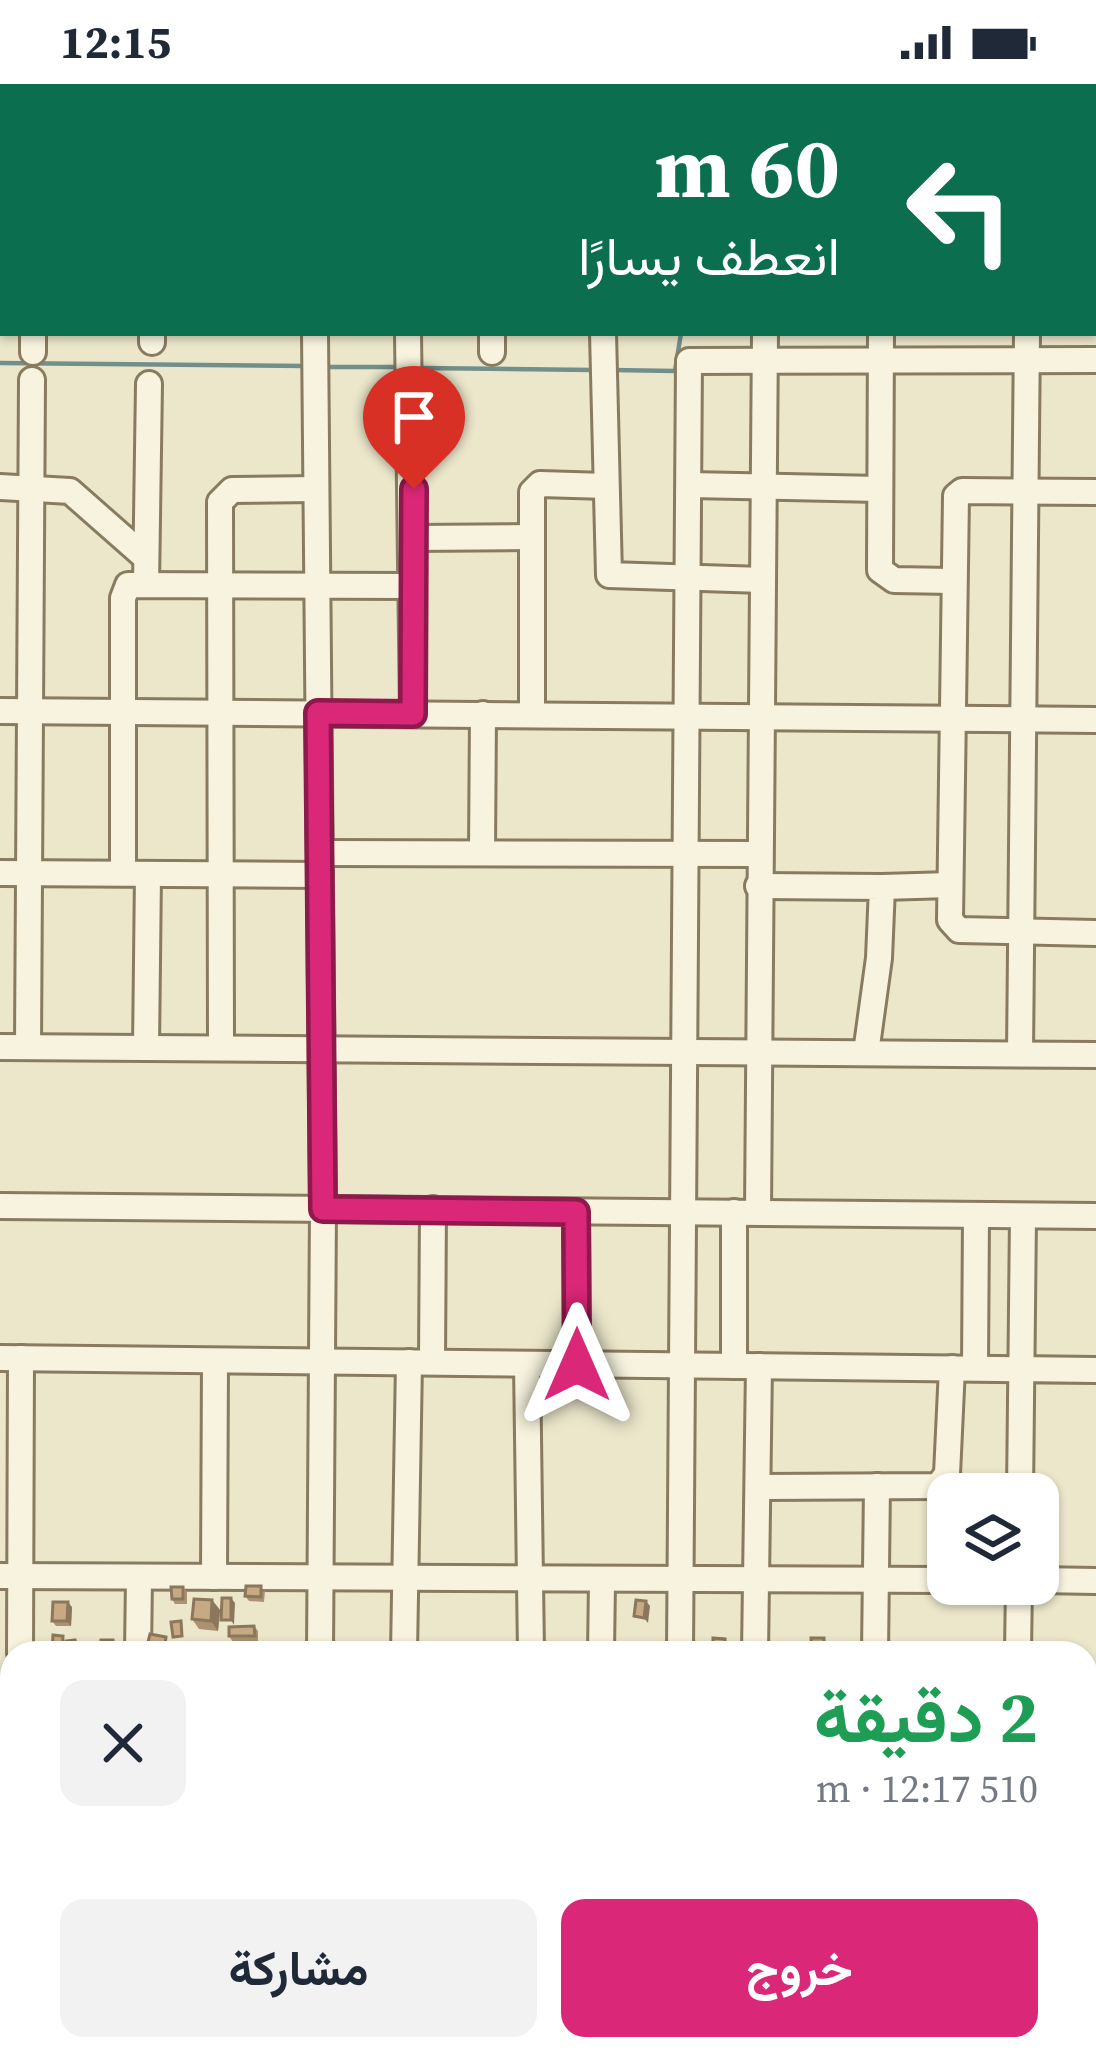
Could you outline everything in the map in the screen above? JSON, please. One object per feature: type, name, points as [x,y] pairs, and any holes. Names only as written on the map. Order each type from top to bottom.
[{"type":"street","points":[[315,336],[323,1209],[320,1641]]},
{"type":"street","points":[[407,336],[414,538],[413,714]]},
{"type":"street","points":[[603,336],[609,575],[763,580]]},
{"type":"street","points":[[1020,1054],[1027,336]]},
{"type":"street","points":[[680,1641],[688,361],[764,345],[881,345],[1027,359],[1096,360]]},
{"type":"street","points":[[755,1641],[758,1487],[746,1366],[746,1212],[755,1052],[764,345]]},
{"type":"street","points":[[881,345],[884,578],[953,581]]},
{"type":"street","points":[[28,1047],[32,380]]},
{"type":"street","points":[[146,585],[149,384]]},
{"type":"street","points":[[689,485],[880,489]]},
{"type":"street","points":[[532,715],[534,488],[606,486]]},
{"type":"street","points":[[0,487],[70,491],[145,557]]},
{"type":"street","points":[[221,1048],[217,712],[222,495],[316,489]]},
{"type":"street","points":[[1096,492],[956,496],[950,885],[950,920],[959,930],[1096,933]]},
{"type":"street","points":[[414,538],[531,537]]},
{"type":"street","points":[[146,1048],[123,711],[123,590],[146,585],[413,586]]},
{"type":"street","points":[[0,711],[1096,720]]},
{"type":"street","points":[[482,853],[483,715]]},
{"type":"street","points":[[0,873],[219,874],[482,853],[758,854]]},
{"type":"street","points":[[758,886],[950,885]]},
{"type":"street","points":[[866,1053],[879,958],[882,887]]},
{"type":"street","points":[[0,1047],[1096,1054]]},
{"type":"street","points":[[0,1206],[1096,1216]]},
{"type":"street","points":[[404,1641],[433,1209]]},
{"type":"street","points":[[576,1212],[577,1365]]},
{"type":"street","points":[[758,1487],[938,1486],[944,1481],[964,1368],[976,1215]]},
{"type":"street","points":[[1020,1473],[1023,1216]]},
{"type":"street","points":[[18,1641],[10,1576],[10,1358],[1096,1370]]},
{"type":"street","points":[[214,1577],[215,1360]]},
{"type":"street","points":[[527,1364],[531,1641]]},
{"type":"street","points":[[875,1641],[877,1486]]},
{"type":"street","points":[[10,1576],[532,1582],[927,1580]]},
{"type":"street","points":[[138,1641],[139,1578]]},
{"type":"street","points":[[1059,1580],[1096,1581]]},
{"type":"street","points":[[601,1641],[602,1581]]},
{"type":"street","points":[[1018,1641],[1019,1605]]},
{"type":"street","points":[[941,2061],[1051,2061]]},
{"type":"building","points":[[246,1586],[261,1586],[261,1597],[245,1596]]},
{"type":"building","points":[[171,1587],[183,1587],[183,1599],[172,1599]]},
{"type":"building","points":[[222,1598],[231,1598],[231,1620],[221,1620]]},
{"type":"building","points":[[194,1599],[212,1600],[211,1621],[192,1619]]},
{"type":"building","points":[[636,1600],[646,1601],[644,1618],[634,1616]]},
{"type":"building","points":[[53,1602],[68,1602],[67,1621],[52,1621]]},
{"type":"building","points":[[181,1621],[182,1636],[173,1637],[171,1622]]},
{"type":"building","points":[[254,1626],[255,1636],[229,1636],[229,1627]]},
{"type":"building","points":[[150,1634],[166,1637],[166,1641],[148,1641]]},
{"type":"waterway","points":[[612,370],[675,371],[681,336]]},
{"type":"waterway","points":[[0,363],[306,366]]},
{"type":"waterway","points":[[324,367],[402,367]]},
{"type":"waterway","points":[[420,368],[594,370]]},
{"type":"route","points":[[414,489],[413,714],[318,713],[323,1209],[576,1212],[577,1365]]}]
